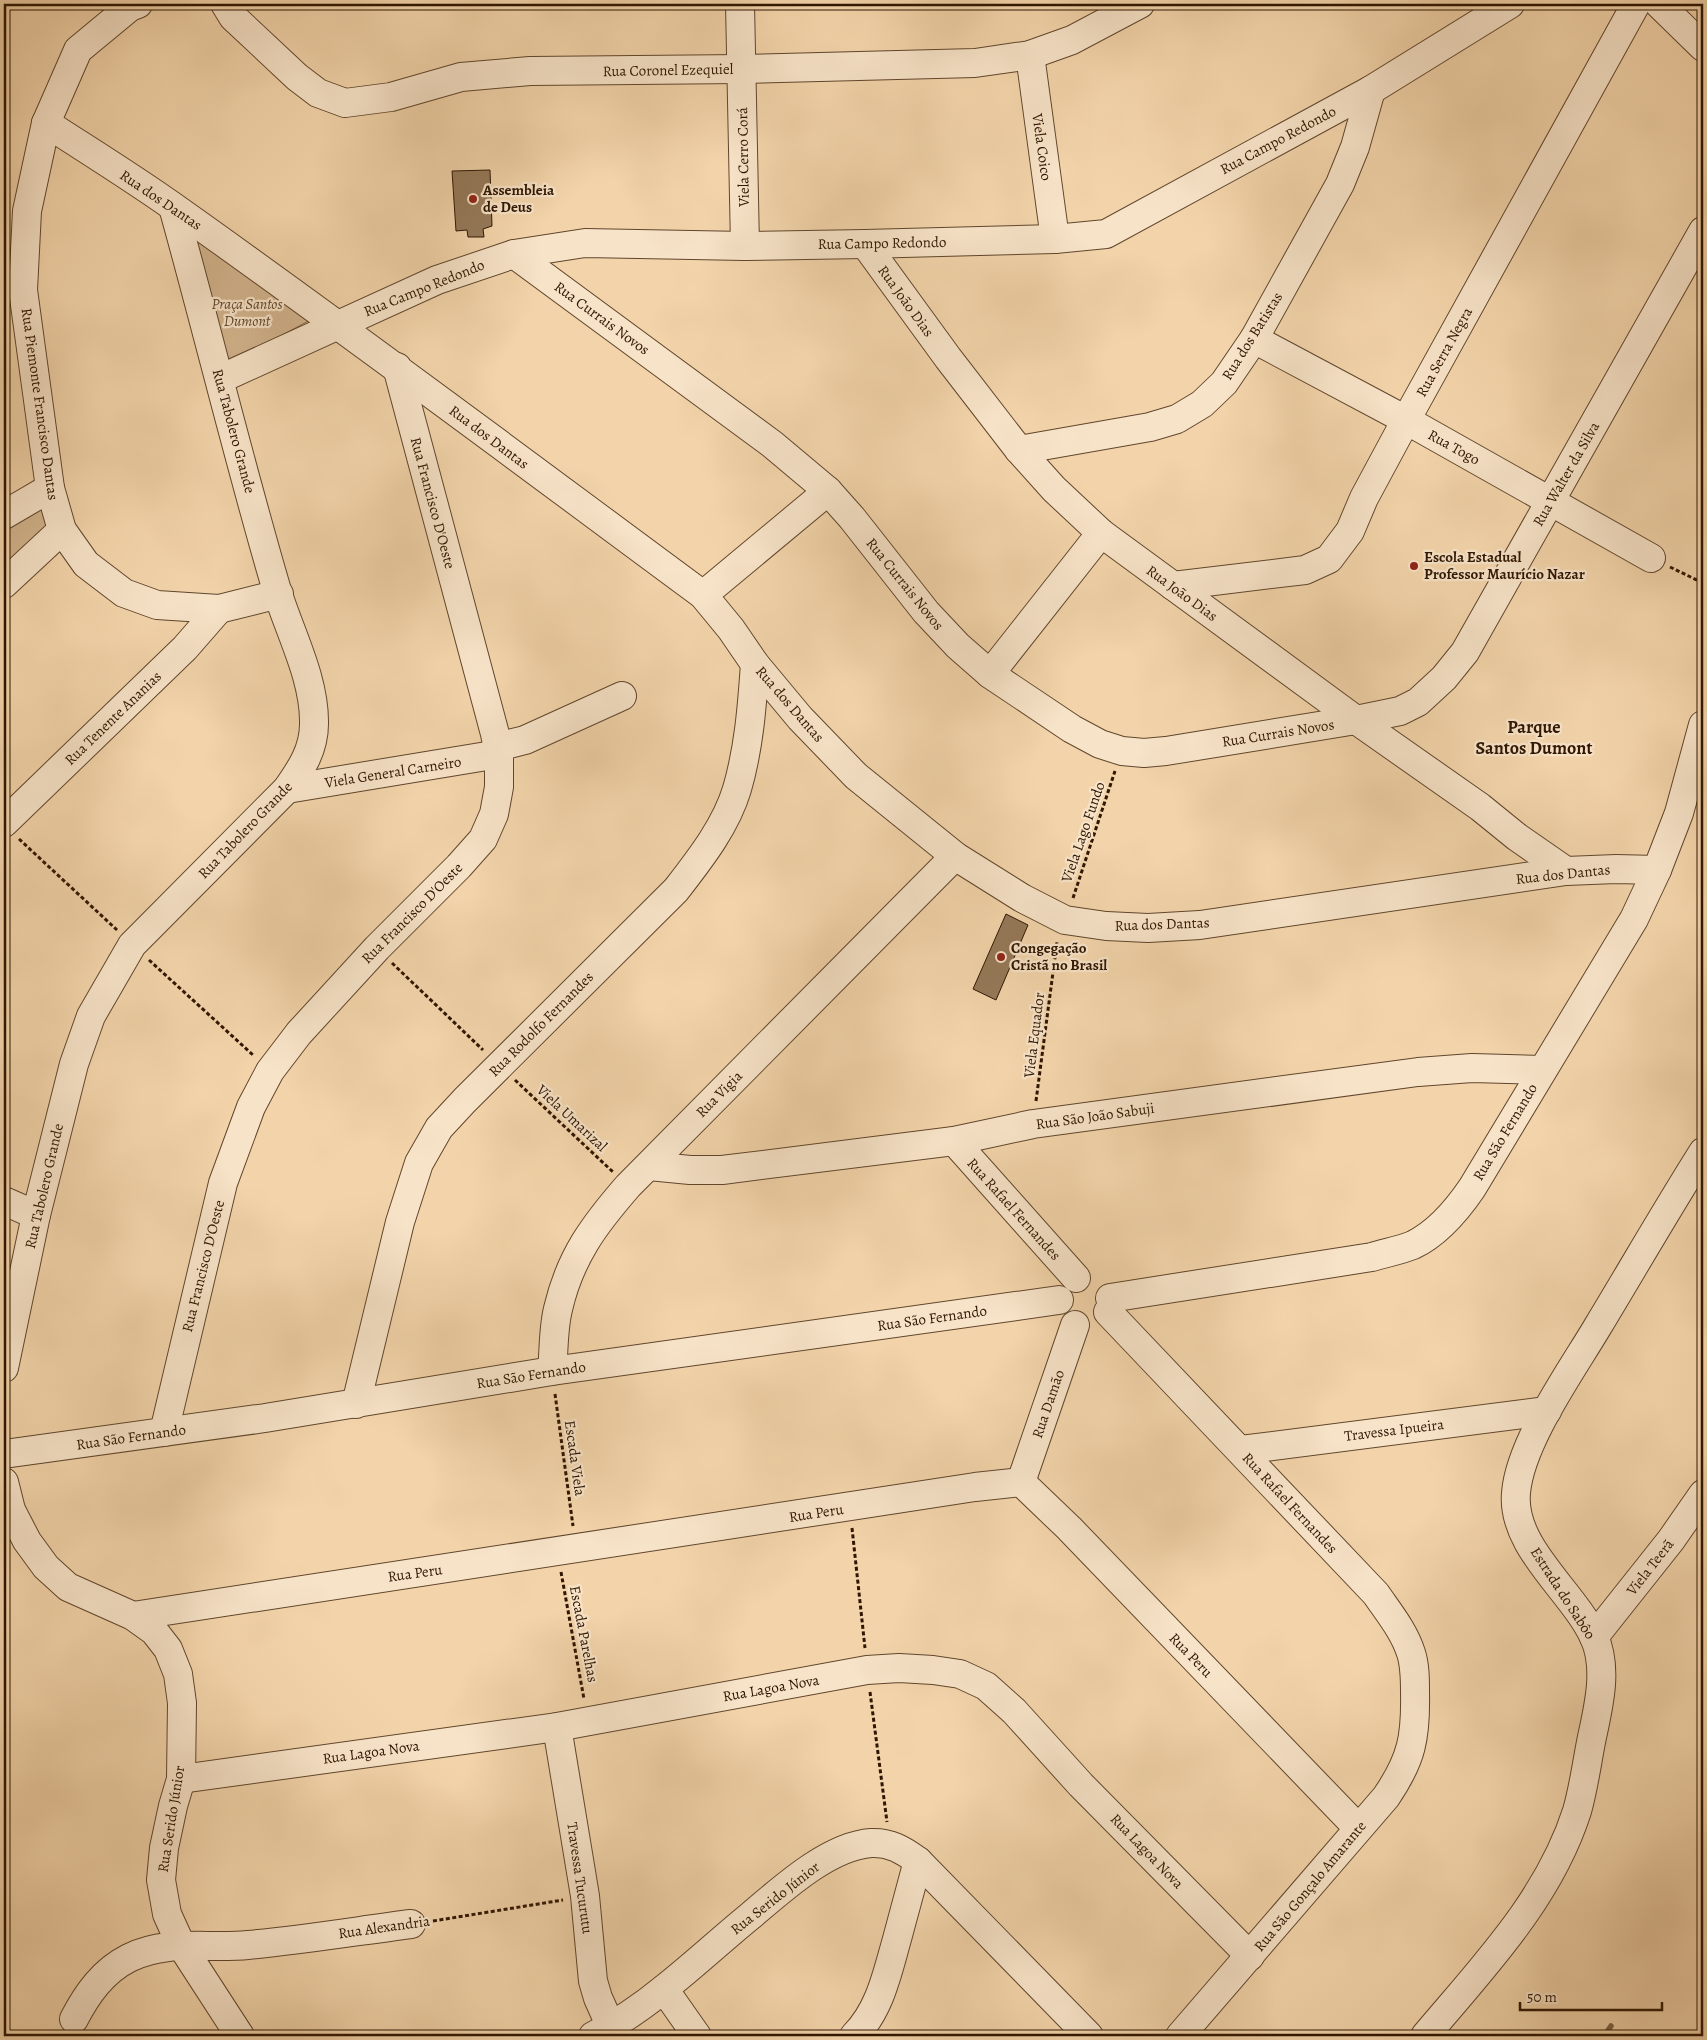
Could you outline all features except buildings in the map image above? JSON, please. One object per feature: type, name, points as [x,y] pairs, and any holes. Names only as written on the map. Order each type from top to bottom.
[{"type":"street","name":"Rua Piemonte Francisco Dantas","points":[[138,4],[130,7],[78,50],[46,123],[27,211],[23,290],[50,488],[62,530],[86,564],[124,593],[158,605],[219,609],[278,594]]},
{"type":"street","name":"Rua Coronel Ezequiel","points":[[225,4],[233,17],[297,77],[318,92],[345,102],[391,97],[461,77],[530,71],[975,64],[1030,55],[1072,40],[1140,4]]},
{"type":"street","name":"Viela Cerro Corá","points":[[740,4],[745,246]]},
{"type":"street","name":"Rua Campo Redondo","points":[[220,379],[437,280],[514,254],[585,243],[745,246],[865,244],[1055,239],[1106,234],[1371,90],[1510,4]]},
{"type":"street","name":"Rua Serra Negra","points":[[1173,586],[1305,570],[1329,559],[1350,531],[1364,498],[1406,420],[1636,4]]},
{"type":"street","points":[[1659,4],[1703,47]]},
{"type":"street","name":"Viela Coico","points":[[1030,55],[1055,239]]},
{"type":"street","name":"Rua dos Batistas","points":[[1019,450],[1141,429],[1177,418],[1202,404],[1224,383],[1254,339],[1340,184],[1355,146],[1371,90]]},
{"type":"street","name":"Rua dos Dantas","points":[[46,123],[173,207],[397,367],[472,425],[702,594],[755,664],[800,718],[856,776],[908,820],[955,856],[1022,898],[1066,920],[1106,926],[1148,928],[1200,925],[1566,871],[1616,868],[1657,870]]},
{"type":"street","name":"Rua Tabolero Grande","points":[[4,1368],[36,1215],[74,1064],[91,1016],[132,945],[288,789],[305,763],[313,743],[314,723],[307,678],[278,594],[173,207]]},
{"type":"street","name":"Rua Walter da Silva","points":[[1356,720],[1400,711],[1418,702],[1444,678],[1465,652],[1703,231]]},
{"type":"street","name":"Rua João Dias","points":[[865,244],[948,358],[1019,450],[1054,490],[1101,534],[1566,871]]},
{"type":"street","name":"Rua Currais Novos","points":[[514,254],[772,444],[828,491],[852,518],[926,612],[958,646],[990,674],[1072,729],[1100,744],[1122,751],[1144,753],[1356,720]]},
{"type":"street","name":"Rua Togo","points":[[1254,339],[1406,420],[1651,558]]},
{"type":"street","name":"Rua Francisco D'Oeste","points":[[164,1432],[223,1183],[251,1107],[270,1071],[299,1033],[377,948],[459,866],[483,838],[494,814],[499,787],[498,750],[397,367]]},
{"type":"street","points":[[4,515],[50,488]]},
{"type":"street","points":[[702,594],[828,491]]},
{"type":"street","points":[[4,584],[62,530]]},
{"type":"street","points":[[990,674],[1101,534]]},
{"type":"street","points":[[158,605],[174,616],[182,632],[185,648]]},
{"type":"street","name":"Rua Tenente Ananias","points":[[4,823],[185,648],[219,609]]},
{"type":"street","name":"Rua Rodolfo Fernandes","points":[[356,1404],[400,1222],[419,1162],[439,1128],[676,890],[703,856],[723,820],[736,790],[745,753],[755,664]]},
{"type":"street","name":"Viela General Carneiro","points":[[288,789],[498,750],[525,740],[622,696]]},
{"type":"street","name":"Rua São Fernando","points":[[1109,1305],[1372,1257],[1413,1244],[1431,1233],[1456,1212],[1634,919],[1657,870],[1679,813],[1703,725]]},
{"type":"street","name":"Rua Vigia","points":[[552,1371],[557,1310],[582,1245],[599,1220],[628,1186],[955,856]]},
{"type":"street","name":"Rua São João Sabuji","points":[[649,1166],[690,1170],[722,1170],[954,1141],[1033,1124],[1418,1072],[1472,1068],[1542,1070]]},
{"type":"street","name":"Rua Rafael Fernandes","points":[[954,1141],[1076,1278]]},
{"type":"street","name":"Estrada do Sabôo","points":[[1425,2036],[1505,1941],[1535,1899],[1558,1858],[1577,1810],[1599,1703],[1601,1672],[1599,1652],[1594,1637],[1570,1598],[1543,1564],[1523,1531],[1517,1512],[1516,1493],[1521,1469],[1547,1411],[1702,1164]]},
{"type":"street","points":[[4,1201],[36,1215]]},
{"type":"street","points":[[1083,1276],[1098,1280],[1108,1291],[1109,1305],[1103,1320],[1096,1325],[1088,1327],[1075,1325],[1064,1317],[1060,1309],[1059,1300],[1064,1286],[1083,1276]]},
{"type":"street","name":"Rua São Fernando","points":[[4,1454],[356,1404],[552,1371],[1059,1300]]},
{"type":"street","name":"Rua Rafael Fernandes","points":[[1109,1305],[1240,1450],[1376,1594],[1399,1627],[1411,1654],[1416,1723]]},
{"type":"street","name":"Rua Damão","points":[[1021,1482],[1075,1325]]},
{"type":"street","name":"Travessa Ipueira","points":[[1240,1450],[1547,1411]]},
{"type":"street","name":"Rua Serido Júnior","points":[[4,1482],[11,1510],[27,1541],[46,1567],[68,1587],[133,1616],[154,1631],[168,1649],[178,1674],[182,1703],[181,1779],[164,1848],[161,1880],[166,1914],[182,1945],[240,2036]]},
{"type":"street","name":"Rua Peru","points":[[133,1616],[975,1487],[1021,1482],[1069,1528],[1358,1828]]},
{"type":"street","name":"Viela Teerã","points":[[1594,1637],[1671,1540],[1703,1494]]},
{"type":"street","name":"Rua Lagoa Nova","points":[[181,1779],[557,1727],[867,1670],[899,1668],[960,1674],[986,1686],[1014,1711],[1081,1785],[1250,1956]]},
{"type":"street","name":"Rua São Gonçalo Amarante","points":[[1180,2036],[1386,1797],[1402,1773],[1410,1751],[1416,1723]]},
{"type":"street","name":"Travessa Tucurutu","points":[[557,1727],[585,1896],[593,1981],[598,1998],[602,2031]]},
{"type":"street","name":"Rua Serido Júnior","points":[[602,2031],[664,1989],[789,1884],[818,1863],[848,1848],[870,1843],[890,1844],[918,1861],[1089,2036]]},
{"type":"street","points":[[854,2036],[865,2025],[873,2011],[882,1987],[918,1861]]},
{"type":"street","name":"Rua Alexandria","points":[[74,2019],[86,1996],[114,1966],[153,1948],[182,1945],[247,1945],[411,1924]]},
{"type":"street","points":[[664,1989],[697,2036]]},
{"type":"path","points":[[1651,558],[1703,583]]},
{"type":"path","name":"Viela Lago Fundo","points":[[1066,920],[1122,751]]},
{"type":"path","name":"Viela Equador","points":[[1033,1124],[1058,937],[1066,920]]},
{"type":"path","name":"Viela Umarizal","points":[[377,948],[628,1186]]},
{"type":"path","points":[[230,1034],[270,1071]]},
{"type":"path","name":"Escada Viela","points":[[552,1371],[566,1550]]},
{"type":"path","name":"Escada Parelhas","points":[[566,1550],[589,1721]]},
{"type":"path","name":"Rua Alexandria","points":[[411,1924],[585,1896]]},
{"type":"green space","name":"Praça Santos Dumont","points":[[184,220],[316,317],[224,366]]},
{"type":"green space","points":[[44,497],[54,528],[4,571],[4,526]]},
{"type":"waterway","points":[[1604,2036],[1611,2026]]},
{"type":"place","name":"Assembleia de Deus","points":[[473,199]]},
{"type":"place","name":"Escola Estadual Professor Maurício Nazar","points":[[1414,566]]},
{"type":"place","name":"Congegação Cristã no Brasil","points":[[1001,957]]},
{"type":"district","name":"Parque Santos Dumont","points":[[1534,738]]}]
